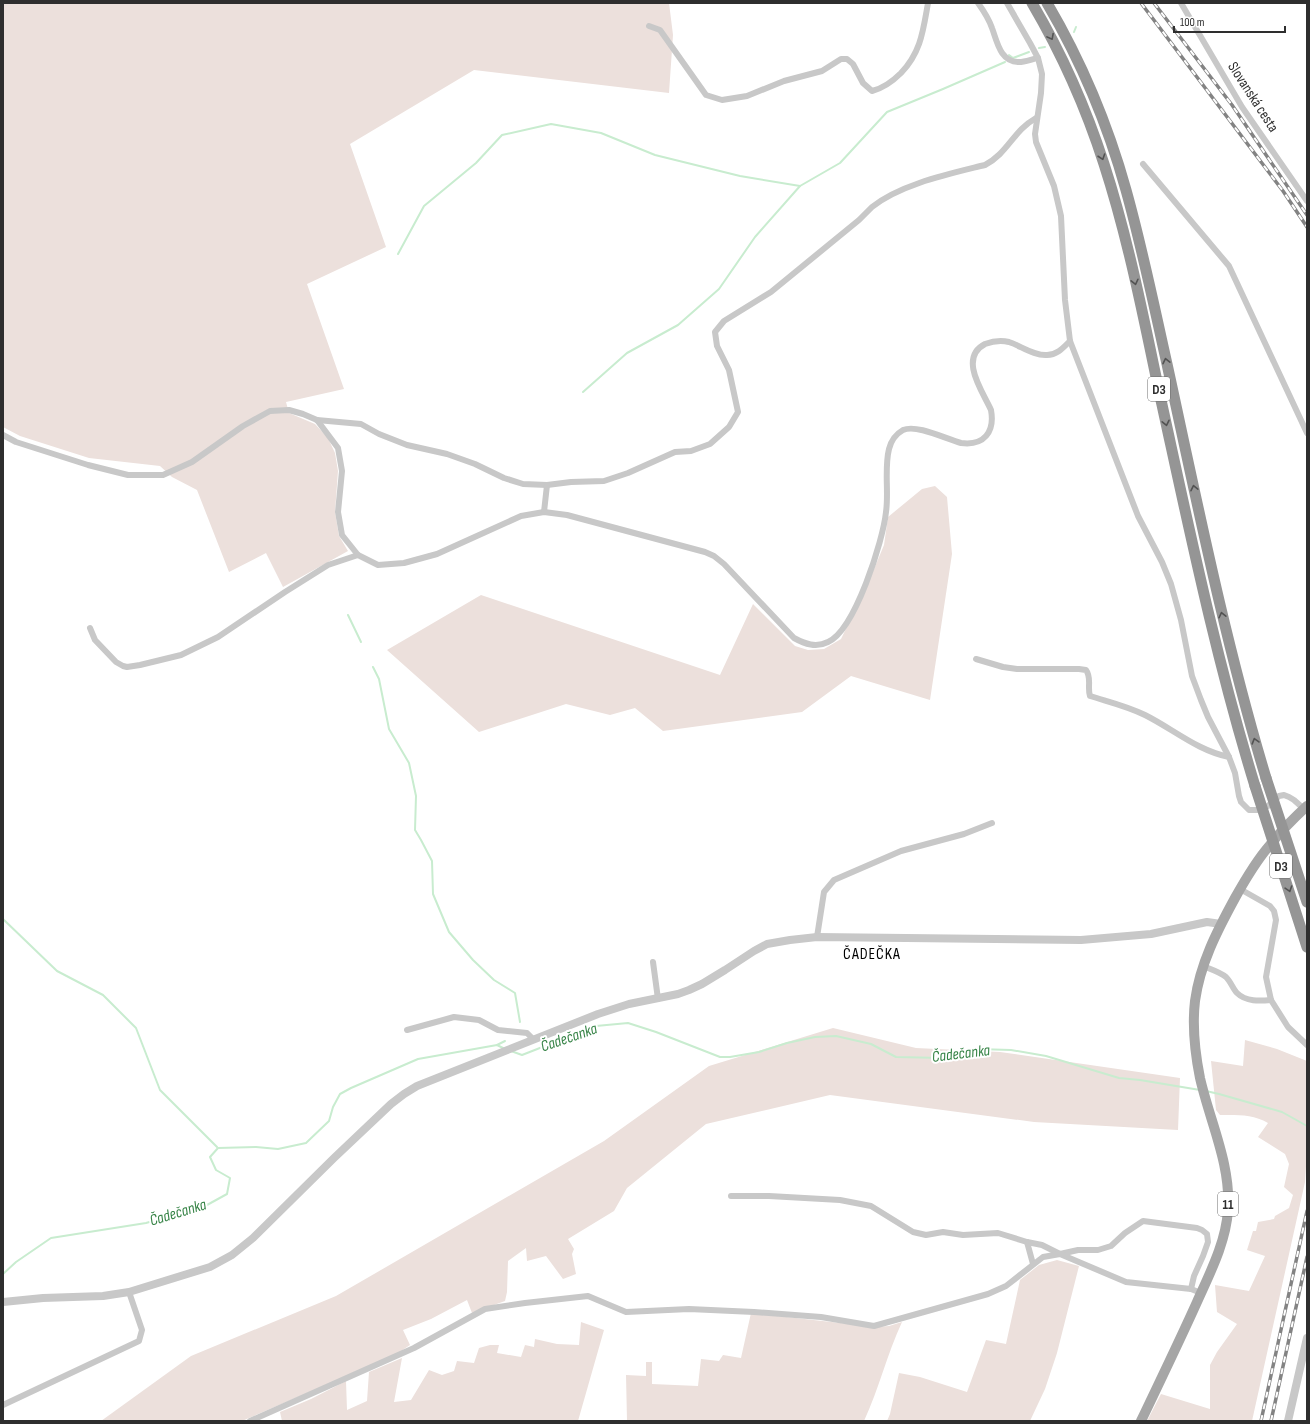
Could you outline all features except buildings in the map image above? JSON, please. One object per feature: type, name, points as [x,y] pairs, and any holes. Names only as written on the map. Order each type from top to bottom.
[{"type":"highway","name":"D3","points":[[1032,3],[1059,52],[1075,86],[1113,191],[1134,278],[1210,621],[1235,719],[1307,947]]},
{"type":"highway","name":"D3","points":[[1047,3],[1071,47],[1095,100],[1126,189],[1147,276],[1221,610],[1252,731],[1307,902]]},
{"type":"main road","name":"11","points":[[1141,1421],[1201,1293],[1218,1252],[1225,1229],[1228,1212],[1226,1173],[1201,1081],[1196,1052],[1194,1020],[1197,989],[1203,966],[1221,924],[1240,888],[1270,844],[1305,807]]},
{"type":"street","points":[[649,26],[660,30],[706,95],[722,100],[747,96],[784,82],[822,71],[841,59],[847,59],[853,64],[863,84],[872,91],[883,88],[897,78],[916,54],[922,37],[928,3]]},
{"type":"street","points":[[978,3],[991,26],[1004,56],[1019,62],[1038,58]]},
{"type":"street","points":[[1007,3],[1038,58],[1042,74],[1042,93],[1036,118],[1035,134],[1036,142],[1054,186],[1061,216],[1065,300],[1070,341],[1135,509],[1162,562],[1171,584],[1182,620],[1192,676],[1208,717],[1229,757],[1235,773],[1241,802],[1250,810],[1259,810],[1268,806],[1279,796],[1284,795],[1305,807]]},
{"type":"street","name":"Slovanská cesta","points":[[1181,3],[1242,107],[1307,201]]},
{"type":"street","points":[[3,435],[16,442],[128,475],[163,475],[192,462],[243,426],[270,411],[289,410],[317,420],[361,424],[380,434],[407,445],[446,454],[475,464],[504,478],[523,484],[547,485],[571,482],[604,481],[628,473],[675,452],[691,451],[710,444],[729,427],[738,412],[729,370],[717,346],[715,332],[724,321],[771,292],[881,201],[917,184],[985,165],[1002,153],[1017,133],[1036,118]]},
{"type":"street","points":[[1143,164],[1229,266],[1307,433]]},
{"type":"street","points":[[317,420],[338,448],[342,471],[338,512],[342,535],[358,555],[378,565],[404,564],[437,554],[521,516],[544,512],[575,518],[705,552],[714,556],[724,564],[794,638],[806,644],[821,645],[838,636],[845,626],[876,558],[881,541],[886,511],[888,452],[892,440],[896,435],[903,430],[918,428],[961,443],[968,444],[980,441],[989,433],[992,423],[992,416],[991,410],[973,373],[973,360],[978,350],[986,344],[1001,341],[1008,342],[1037,354],[1049,355],[1058,352],[1070,341]]},
{"type":"street","points":[[544,512],[547,485]]},
{"type":"street","points":[[90,628],[95,640],[116,662],[123,666],[140,666],[181,655],[218,637],[272,600],[328,565],[358,555]]},
{"type":"street","points":[[976,659],[1010,669],[1086,670],[1089,675],[1088,692],[1090,696],[1133,709],[1208,751],[1229,757]]},
{"type":"street","points":[[817,936],[824,892],[834,880],[901,851],[964,834],[992,823]]},
{"type":"street","points":[[1240,888],[1270,906],[1274,912],[1276,920],[1266,976],[1271,1000],[1288,1027],[1307,1045]]},
{"type":"street","points":[[3,1302],[43,1298],[103,1296],[129,1292],[210,1267],[232,1256],[391,1104],[417,1086],[598,1014],[629,1004],[678,994],[702,984],[754,950],[768,944],[817,936],[1081,940],[1152,934],[1207,922],[1221,924]]},
{"type":"street","points":[[653,962],[658,999]]},
{"type":"street","points":[[1203,966],[1226,978],[1245,999],[1263,1001],[1271,1000]]},
{"type":"street","points":[[407,1030],[454,1018],[479,1020],[498,1030],[527,1033],[533,1039]]},
{"type":"street","points":[[731,1196],[769,1196],[840,1200],[871,1206],[913,1232],[926,1235],[943,1232],[963,1235],[998,1234],[1042,1245],[1126,1282],[1191,1289],[1201,1293]]},
{"type":"street","points":[[250,1421],[414,1348],[484,1309],[525,1303],[588,1296],[626,1312],[689,1309],[746,1311],[821,1317],[874,1326],[988,1294],[1006,1286],[1043,1257],[1078,1250],[1098,1250],[1111,1246],[1125,1233],[1142,1221],[1196,1228],[1207,1234],[1208,1242],[1191,1289]]},
{"type":"street","points":[[1027,1242],[1033,1264]]},
{"type":"street","points":[[3,1405],[139,1341],[142,1330],[129,1292]]},
{"type":"street","points":[[1288,1421],[1307,1338]]},
{"type":"shaded area","points":[[3,3],[669,3],[673,35],[669,93],[474,70],[350,144],[386,247],[307,284],[344,389],[286,402],[289,413],[315,424],[328,438],[335,453],[338,471],[335,512],[339,536],[348,551],[283,587],[266,553],[229,572],[197,490],[172,477],[160,466],[89,458],[20,436],[3,427]]},
{"type":"shaded area","points":[[935,486],[947,497],[952,554],[930,700],[851,676],[802,712],[663,731],[635,708],[610,715],[566,704],[479,732],[387,650],[481,595],[720,675],[753,604],[795,646],[808,650],[824,649],[841,639],[867,586],[884,545],[888,517],[922,489]]},
{"type":"shaded area","points":[[833,1028],[916,1048],[1000,1052],[1180,1078],[1178,1130],[1034,1122],[830,1095],[706,1124],[627,1188],[614,1211],[568,1239],[574,1249],[572,1254],[576,1274],[563,1279],[546,1256],[527,1261],[526,1248],[508,1261],[507,1292],[505,1301],[472,1313],[467,1300],[431,1319],[403,1330],[410,1345],[394,1356],[242,1421],[101,1421],[191,1356],[336,1296],[604,1141],[709,1066]]},
{"type":"shaded area","points":[[1245,1040],[1277,1049],[1307,1061],[1307,1151],[1305,1182],[1252,1421],[1147,1421],[1161,1394],[1210,1409],[1210,1365],[1217,1352],[1237,1324],[1217,1312],[1215,1285],[1249,1291],[1265,1256],[1247,1250],[1253,1231],[1256,1231],[1258,1222],[1274,1219],[1275,1216],[1289,1208],[1293,1195],[1284,1187],[1289,1164],[1285,1154],[1258,1137],[1268,1123],[1257,1118],[1239,1115],[1220,1115],[1216,1110],[1211,1061],[1243,1066]]},
{"type":"shaded area","points":[[1057,1260],[1079,1266],[1057,1353],[1045,1389],[1030,1421],[887,1421],[890,1414],[899,1373],[920,1377],[967,1392],[986,1340],[1006,1344],[1020,1280],[1039,1265]]},
{"type":"shaded area","points":[[751,1313],[876,1327],[889,1326],[902,1322],[864,1421],[627,1421],[626,1375],[646,1376],[646,1362],[652,1362],[652,1384],[698,1386],[701,1359],[719,1361],[723,1355],[741,1358]]},
{"type":"shaded area","points":[[581,1322],[604,1330],[578,1421],[282,1421],[280,1412],[311,1399],[346,1381],[347,1410],[367,1401],[369,1372],[402,1358],[394,1402],[411,1400],[429,1370],[442,1375],[454,1371],[457,1361],[474,1363],[479,1348],[490,1345],[499,1345],[497,1353],[521,1357],[525,1345],[534,1347],[535,1339],[557,1344],[579,1345]]},
{"type":"waterway","points":[[1074,32],[1076,27]]},
{"type":"waterway","points":[[1039,48],[1045,47]]},
{"type":"waterway","points":[[1009,55],[1013,58],[1029,52]]},
{"type":"waterway","points":[[583,392],[627,353],[678,325],[719,289],[755,237],[800,186],[840,163],[887,112],[1005,62]]},
{"type":"waterway","points":[[398,254],[424,206],[476,163],[502,135],[551,124],[601,133],[655,155],[740,176],[800,186]]},
{"type":"waterway","points":[[348,615],[361,642]]},
{"type":"waterway","points":[[373,667],[379,679],[389,729],[409,763],[416,796],[415,830],[432,861],[433,894],[449,932],[473,960],[494,980],[515,993],[520,1022]]},
{"type":"waterway","points":[[3,919],[57,971],[103,995],[136,1028],[160,1090],[217,1147]]},
{"type":"waterway","name":"Čadečanka","points":[[511,1051],[522,1055],[596,1026],[628,1023],[656,1032],[720,1057],[730,1057],[759,1052],[787,1043],[815,1037],[836,1036],[871,1044],[896,1057],[943,1058],[977,1049],[1011,1050],[1046,1056],[1119,1078],[1200,1090]]},
{"type":"waterway","name":"Čadečanka","points":[[497,1045],[505,1041]]},
{"type":"waterway","name":"Čadečanka","points":[[3,1274],[16,1262],[51,1238],[146,1223],[207,1205],[227,1194],[230,1178],[216,1170],[210,1157],[218,1148],[256,1147],[278,1149],[306,1143],[329,1121],[333,1107],[340,1094],[351,1088],[418,1059],[497,1045],[505,1049]]},
{"type":"waterway","name":"Čadečanka","points":[[1206,1091],[1282,1112],[1307,1126]]},
{"type":"railway","points":[[1141,3],[1283,191],[1307,227]]},
{"type":"railway","points":[[1154,3],[1232,105],[1307,215]]},
{"type":"railway","points":[[1261,1421],[1307,1211]]},
{"type":"railway","points":[[1271,1421],[1307,1257]]},
{"type":"district","name":"ČADEČKA","points":[[872,954]]}]
